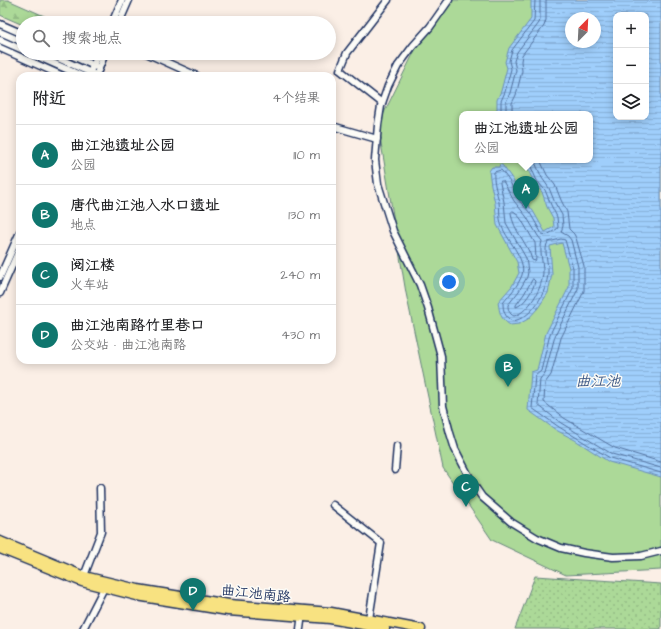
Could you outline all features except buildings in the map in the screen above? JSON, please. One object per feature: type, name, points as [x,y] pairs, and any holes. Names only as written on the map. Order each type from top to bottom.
[{"type":"main road","name":"曲江池南路","points":[[0,541],[84,576],[138,589],[302,614],[385,629]]},
{"type":"main road","name":"曲江池南路","points":[[0,549],[82,582],[137,596],[228,611],[302,614],[331,612],[421,629]]},
{"type":"street","points":[[115,16],[122,0]]},
{"type":"street","points":[[122,16],[129,0]]},
{"type":"street","points":[[382,103],[340,70],[347,53],[388,0]]},
{"type":"street","points":[[449,0],[430,27],[398,66],[388,86],[382,103],[378,125],[375,160],[378,184],[393,231],[420,285],[428,308],[441,356],[443,406],[456,449],[473,484],[482,497],[511,522],[537,538],[561,548],[613,557],[641,556],[661,551]]},
{"type":"street","points":[[0,24],[16,31]]},
{"type":"street","points":[[0,32],[16,39]]},
{"type":"street","points":[[0,40],[16,47]]},
{"type":"street","points":[[0,48],[16,55]]},
{"type":"street","points":[[27,60],[54,72]]},
{"type":"street","points":[[46,60],[73,72]]},
{"type":"street","points":[[62,60],[87,72]]},
{"type":"street","points":[[81,60],[96,67]]},
{"type":"street","points":[[94,72],[98,60]]},
{"type":"street","points":[[96,67],[100,60]]},
{"type":"street","points":[[162,60],[188,72]]},
{"type":"street","points":[[336,127],[377,139]]},
{"type":"street","points":[[0,277],[16,241]]},
{"type":"street","points":[[0,293],[16,257]]},
{"type":"street","points":[[395,470],[397,446]]},
{"type":"street","points":[[84,576],[101,532],[100,488]]},
{"type":"street","points":[[333,505],[380,543],[369,619]]},
{"type":"street","points":[[83,629],[104,588]]},
{"type":"street","points":[[300,629],[302,614]]},
{"type":"green space","points":[[0,0],[8,0],[44,16],[16,16],[16,22],[0,15]]},
{"type":"green space","points":[[447,0],[661,0],[661,570],[566,575],[492,540],[443,468],[406,293],[378,125],[422,36]]},
{"type":"green space","points":[[535,576],[661,584],[661,629],[515,629]]},
{"type":"water","name":"曲江池","points":[[531,0],[661,0],[661,477],[609,462],[575,440],[556,430],[528,410],[531,372],[537,370],[546,333],[569,287],[569,268],[562,243],[550,246],[552,274],[548,293],[538,308],[528,319],[519,324],[510,325],[502,318],[498,302],[512,286],[519,273],[517,262],[497,225],[495,203],[489,171],[492,167],[499,167],[500,164],[503,166],[545,232],[554,227],[553,218],[547,207],[542,192],[534,183],[525,163],[593,163],[593,111],[497,111],[497,100],[507,68],[505,62],[509,48],[531,19]]},
{"type":"place","name":"曲江池遗址公园","points":[[526,209]]},
{"type":"place","name":"唐代曲江池入水口遗址","points":[[508,387]]},
{"type":"place","name":"阅江楼","points":[[466,507]]},
{"type":"place","name":"曲江池南路竹里巷口","points":[[193,611]]}]
